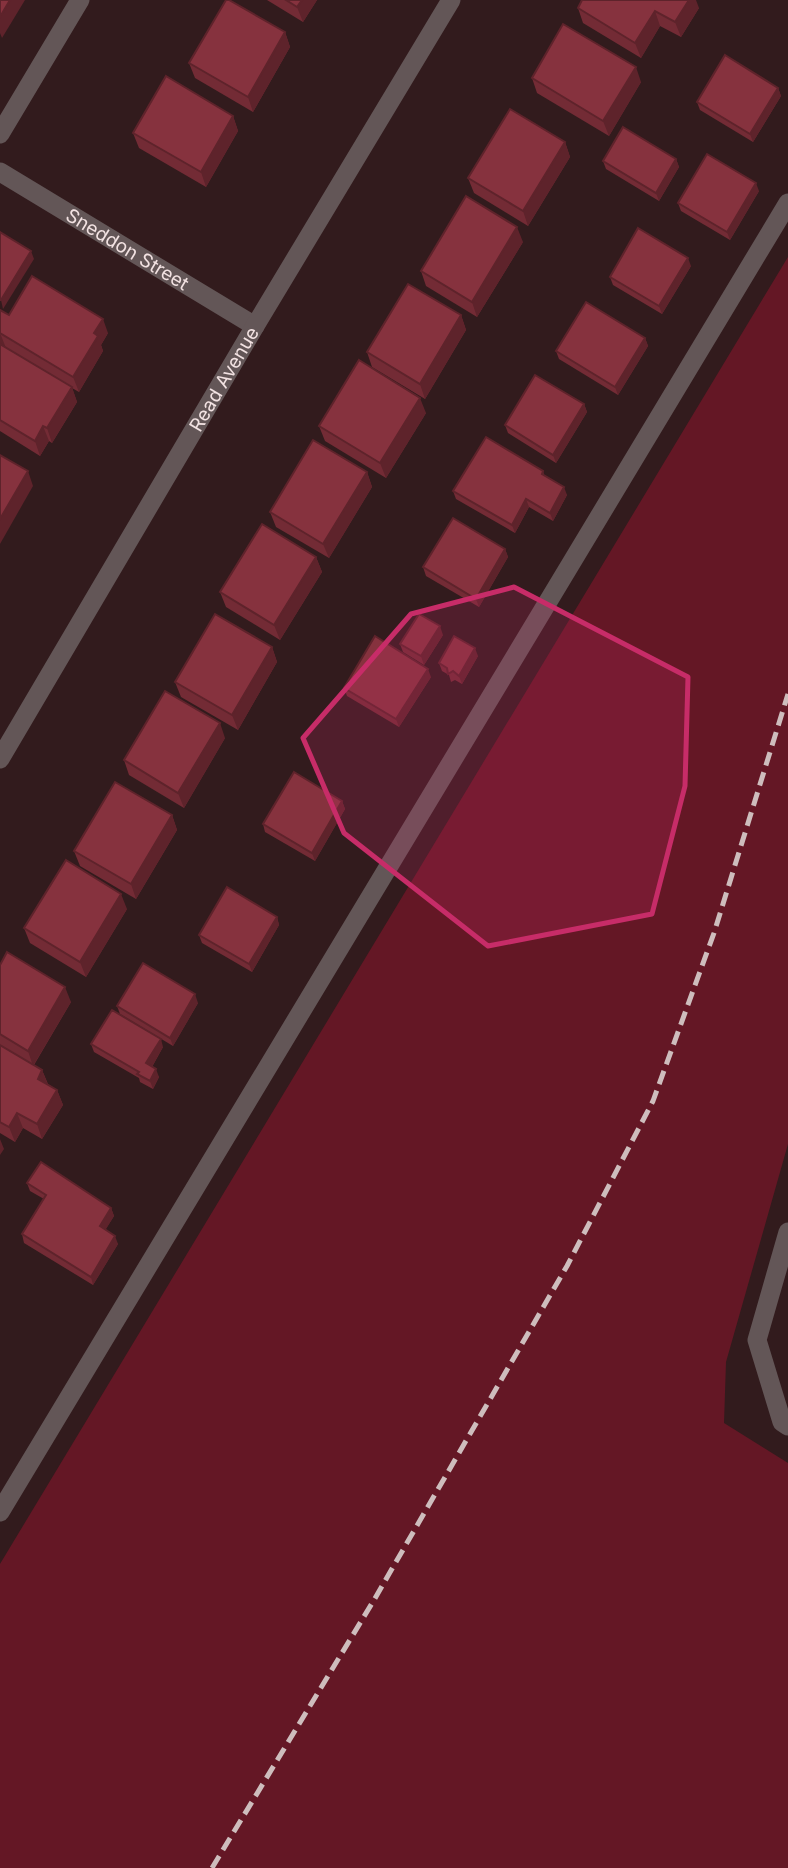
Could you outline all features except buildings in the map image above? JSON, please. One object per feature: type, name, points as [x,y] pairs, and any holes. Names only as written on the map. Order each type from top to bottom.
[{"type":"street","points":[[0,134],[80,0]]},
{"type":"street","name":"Read Avenue","points":[[0,760],[255,326],[451,0]]},
{"type":"street","name":"Sneddon Street","points":[[0,172],[255,326]]},
{"type":"street","points":[[0,1512],[788,203]]},
{"type":"street","points":[[788,1232],[757,1340],[782,1422],[788,1426]]},
{"type":"highlighted area","points":[[514,587],[688,677],[685,786],[652,914],[488,946],[344,833],[303,738],[411,614]]},
{"type":"shaded area","points":[[788,257],[788,1144],[726,1362],[724,1423],[788,1463],[788,1868],[0,1868],[0,1564]]},
{"type":"railway","points":[[212,1868],[374,1600],[567,1266],[653,1101],[714,933],[788,694]]}]
